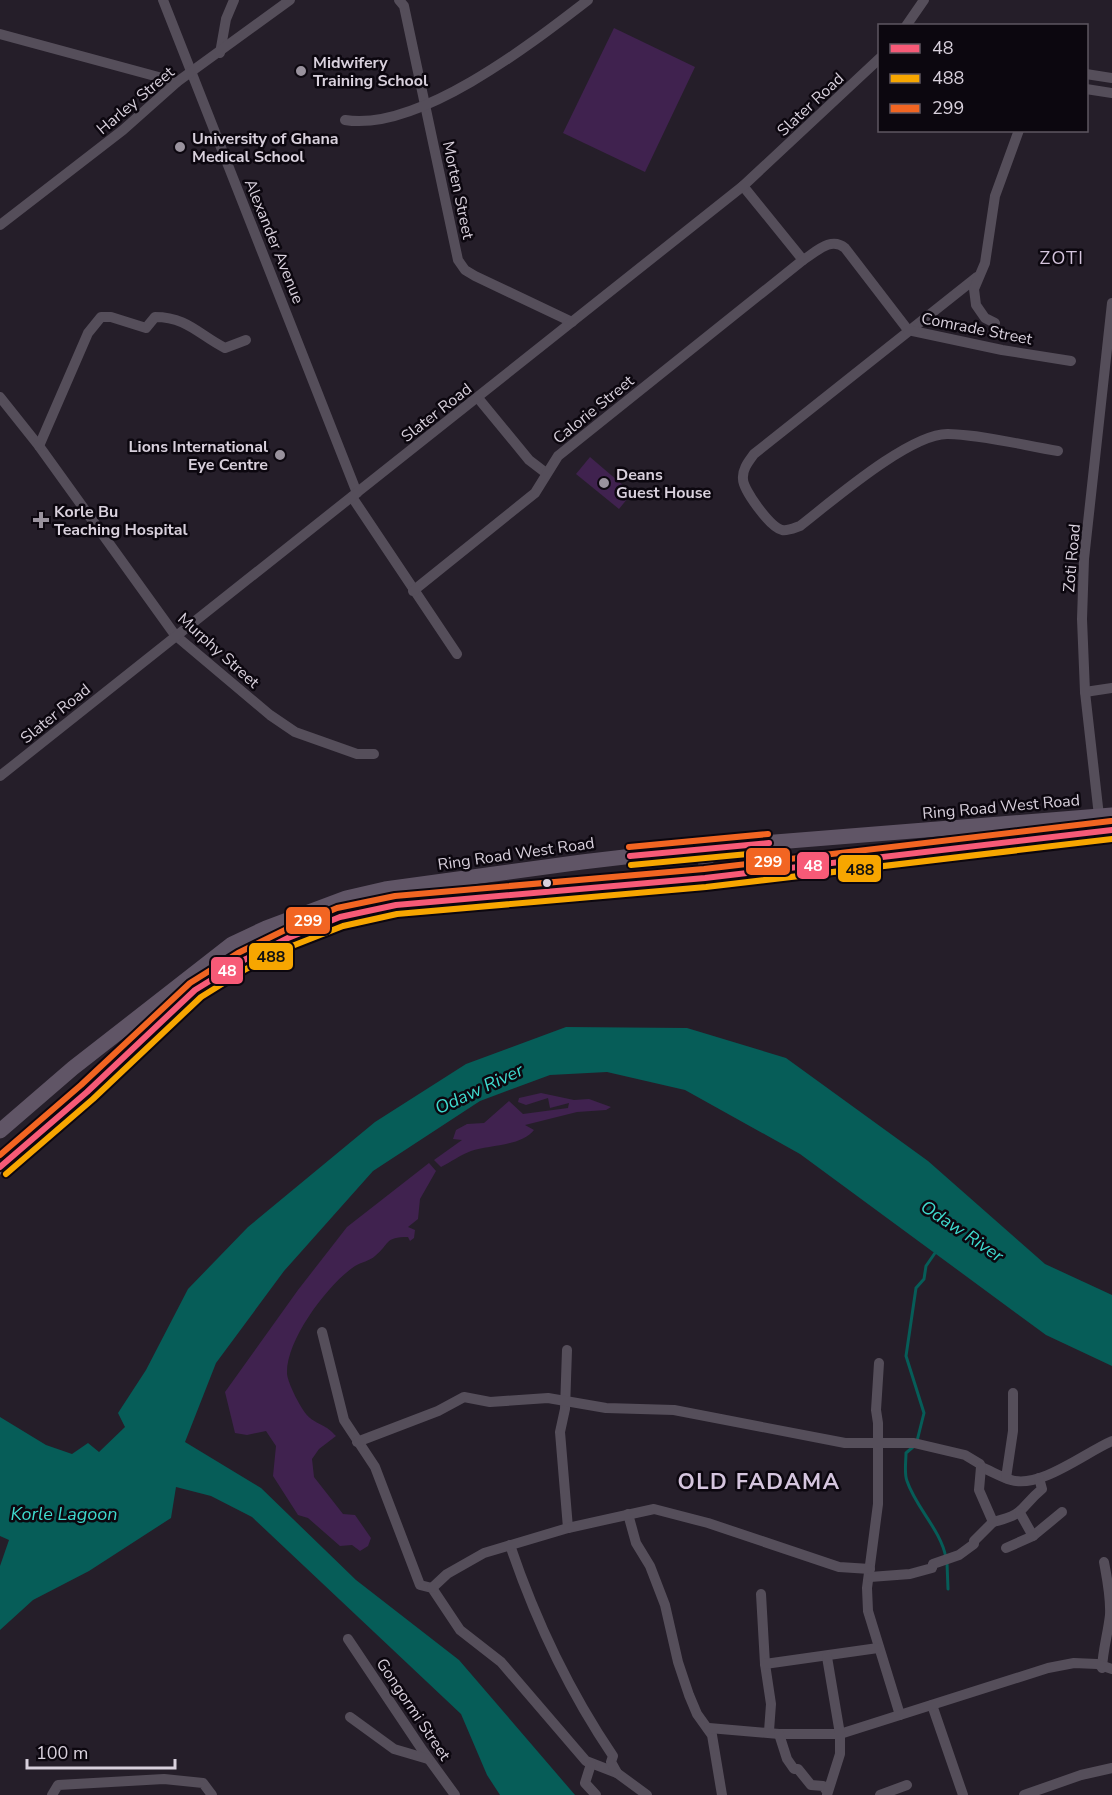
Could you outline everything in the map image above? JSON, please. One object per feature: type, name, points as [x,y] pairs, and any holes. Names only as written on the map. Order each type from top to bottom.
[{"type":"main road","name":"Ring Road West Road","points":[[0,1131],[73,1068],[232,944],[266,928],[346,898],[385,889],[701,848],[1105,816]]},
{"type":"main road","name":"Ring Road West Road","points":[[0,1167],[87,1092],[195,990],[242,961],[310,928],[340,917],[396,905],[705,878],[1112,830]]},
{"type":"main road","points":[[701,848],[706,864],[705,878]]},
{"type":"street","name":"Alexander Avenue","points":[[163,0],[354,495],[413,591],[457,654]]},
{"type":"street","points":[[220,53],[226,19],[234,0]]},
{"type":"street","name":"Harley Street","points":[[0,225],[123,130],[177,82],[290,0]]},
{"type":"street","name":"Morten Street","points":[[399,0],[404,6],[458,260],[475,276],[572,322]]},
{"type":"street","points":[[345,120],[364,123],[379,121],[426,105],[521,51],[588,0]]},
{"type":"street","points":[[907,24],[924,0]]},
{"type":"street","points":[[0,34],[177,82]]},
{"type":"street","name":"Slater Road","points":[[0,776],[743,186],[878,59]]},
{"type":"street","points":[[1088,74],[1112,78]]},
{"type":"street","points":[[1088,89],[1112,93]]},
{"type":"street","points":[[995,323],[985,318],[976,305],[974,289],[985,262],[994,196],[1018,132]]},
{"type":"street","points":[[743,186],[802,260]]},
{"type":"street","name":"Comrade Street","points":[[802,260],[831,242],[838,243],[908,330],[1002,351],[1071,361]]},
{"type":"street","name":"Calorie Street","points":[[413,591],[535,493],[558,456],[802,260]]},
{"type":"street","points":[[977,277],[908,330],[749,460],[742,476],[744,486],[771,524],[782,530],[800,526],[870,472],[927,437],[947,434],[1058,451]]},
{"type":"street","name":"Zoti Road","points":[[1105,816],[1084,692],[1081,643],[1084,559],[1106,416],[1112,307]]},
{"type":"street","points":[[39,446],[88,333],[101,317],[111,317],[146,328],[154,317],[166,317],[190,325],[225,348],[246,340]]},
{"type":"street","name":"Murphy Street","points":[[0,397],[39,446],[175,635],[270,716],[295,732],[357,754],[374,754]]},
{"type":"street","points":[[478,398],[529,460],[546,472]]},
{"type":"street","points":[[1084,692],[1112,688]]},
{"type":"street","points":[[322,1332],[344,1420],[362,1440],[366,1454],[375,1467],[420,1585],[432,1587],[461,1565],[484,1552],[568,1528],[644,1510],[669,1512],[839,1567],[870,1573],[910,1574],[932,1568],[933,1564],[947,1561],[972,1546],[993,1522],[1020,1513],[1042,1489],[1039,1478]]},
{"type":"street","points":[[567,1350],[560,1432],[568,1528]]},
{"type":"street","points":[[879,1363],[876,1410],[878,1504],[868,1611],[900,1715]]},
{"type":"street","points":[[1006,1478],[1013,1431],[1013,1393]]},
{"type":"street","points":[[362,1440],[438,1411],[464,1397],[490,1401],[548,1398],[606,1408],[674,1410],[845,1443],[914,1443],[965,1455],[981,1467],[1006,1478],[1029,1482],[1091,1454],[1112,1441]]},
{"type":"street","points":[[981,1467],[979,1490],[993,1522]]},
{"type":"street","points":[[1006,1548],[1033,1536],[1062,1512]]},
{"type":"street","points":[[1020,1513],[1033,1536]]},
{"type":"street","points":[[628,1514],[636,1543],[650,1566],[665,1605],[678,1662],[689,1695],[697,1713],[709,1728],[716,1748],[722,1795]]},
{"type":"street","points":[[510,1545],[532,1607],[583,1708],[613,1756],[611,1762],[617,1773]]},
{"type":"street","points":[[709,1728],[774,1733],[840,1734],[1048,1668],[1074,1663],[1096,1664],[1107,1668],[1103,1641],[1110,1616],[1109,1587],[1104,1562]]},
{"type":"street","points":[[432,1587],[460,1630],[501,1662],[591,1764],[617,1773],[647,1795]]},
{"type":"street","points":[[761,1594],[765,1664],[774,1733],[794,1768],[798,1769],[811,1785],[823,1786],[827,1793]]},
{"type":"street","name":"Gongormi Street","points":[[348,1639],[455,1795]]},
{"type":"street","points":[[765,1664],[878,1648]]},
{"type":"street","points":[[827,1657],[840,1734],[840,1754],[827,1793]]},
{"type":"street","points":[[932,1705],[963,1795]]},
{"type":"street","points":[[350,1717],[394,1749],[429,1759]]},
{"type":"street","points":[[591,1764],[585,1783],[596,1795]]},
{"type":"street","points":[[1024,1795],[1081,1775],[1112,1768]]},
{"type":"street","points":[[52,1795],[58,1785],[164,1779],[203,1784],[212,1795]]},
{"type":"street","points":[[880,1795],[907,1785]]},
{"type":"shaded area","points":[[614,28],[695,67],[645,172],[563,133]]},
{"type":"shaded area","name":"Deans Guest House","points":[[590,457],[632,493],[619,509],[576,474]]},
{"type":"shaded area","points":[[541,1093],[574,1100],[589,1099],[611,1107],[606,1110],[577,1112],[525,1125],[534,1130],[522,1139],[471,1151],[441,1167],[434,1160],[462,1140],[453,1139],[456,1130],[467,1124],[484,1123],[509,1101],[523,1114],[568,1108],[569,1103],[550,1108],[548,1098],[526,1105],[518,1102],[519,1098]]},
{"type":"shaded area","points":[[429,1163],[436,1171],[420,1199],[418,1219],[408,1227],[415,1230],[414,1238],[410,1241],[408,1237],[391,1240],[373,1258],[344,1274],[310,1314],[293,1345],[289,1360],[288,1377],[303,1410],[310,1418],[336,1436],[319,1449],[312,1459],[314,1477],[343,1514],[355,1515],[371,1538],[368,1546],[360,1551],[352,1545],[340,1546],[308,1518],[298,1515],[273,1476],[276,1446],[266,1431],[247,1435],[235,1433],[225,1392],[298,1290],[347,1227]]},
{"type":"water","points":[[566,1027],[687,1028],[786,1058],[928,1161],[1045,1264],[1112,1295],[1112,1366],[1046,1335],[800,1154],[685,1090],[607,1072],[550,1075],[480,1101],[373,1171],[284,1271],[216,1363],[185,1442],[261,1488],[356,1580],[459,1660],[575,1795],[500,1795],[487,1775],[461,1714],[252,1517],[211,1496],[176,1487],[171,1518],[89,1571],[33,1600],[0,1630],[0,1566],[9,1540],[0,1536],[0,1417],[46,1445],[72,1454],[88,1443],[99,1452],[125,1427],[118,1413],[146,1370],[188,1289],[248,1227],[375,1122],[466,1064]]},
{"type":"waterway","points":[[917,1441],[924,1413],[906,1356],[916,1288],[924,1279],[926,1266],[935,1253]]},
{"type":"waterway","points":[[913,1447],[906,1453],[906,1478],[916,1500],[934,1528],[946,1558]]},
{"type":"waterway","points":[[947,1563],[948,1589]]},
{"type":"transit line","name":"299","points":[[0,1155],[81,1085],[190,983],[238,953],[337,908],[395,896],[704,869],[1111,821]]},
{"type":"transit line","name":"48","points":[[0,1167],[87,1092],[195,990],[242,961],[288,938],[340,917],[396,905],[705,878],[1112,830]]},
{"type":"transit line","name":"299","points":[[629,847],[768,834]]},
{"type":"transit line","name":"488","points":[[6,1174],[93,1099],[201,997],[246,969],[292,946],[343,926],[397,914],[706,887],[1112,839]]},
{"type":"transit line","name":"48","points":[[630,856],[769,843]]},
{"type":"transit line","name":"488","points":[[631,865],[770,852]]},
{"type":"place","name":"Midwifery Training School","points":[[301,71]]},
{"type":"place","name":"University of Ghana Medical School","points":[[180,147]]},
{"type":"place","name":"Lions International Eye Centre","points":[[280,455]]},
{"type":"place","name":"Deans Guest House","points":[[604,483]]},
{"type":"place","name":"Korle Bu Teaching Hospital","points":[[41,520]]},
{"type":"district","name":"ZOTI","points":[[1062,258]]},
{"type":"district","name":"OLD FADAMA","points":[[759,1481]]},
{"type":"water label","name":"Odaw River","points":[[479,1089]]},
{"type":"water label","name":"Odaw River","points":[[962,1231]]},
{"type":"water label","name":"Korle Lagoon","points":[[64,1514]]}]
